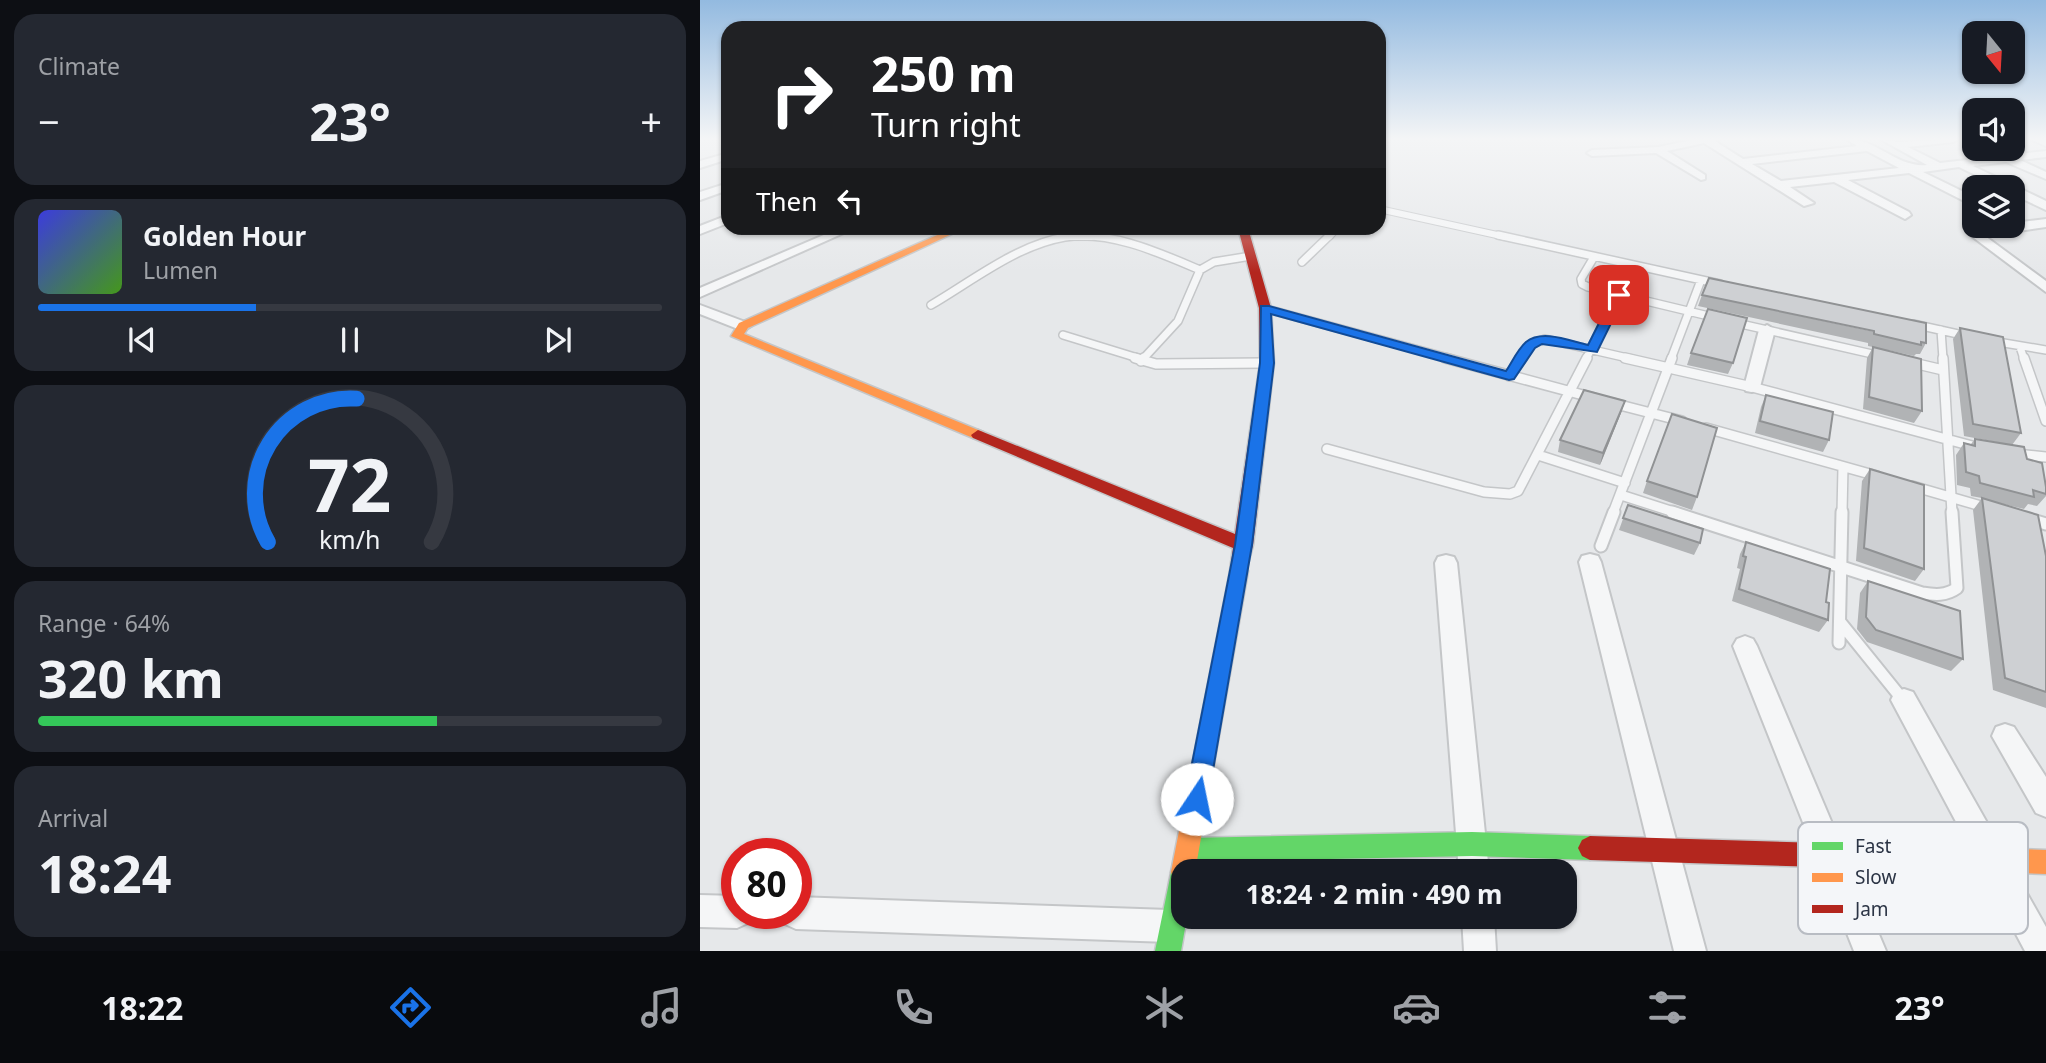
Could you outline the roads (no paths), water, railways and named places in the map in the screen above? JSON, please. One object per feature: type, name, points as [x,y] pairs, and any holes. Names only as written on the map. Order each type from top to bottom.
[{"type":"main road","points":[[944,235],[743,326],[737,336],[1244,545]]},
{"type":"main road","points":[[1186,859],[1244,545],[1267,363],[1265,308],[1245,235]]},
{"type":"main road","points":[[1188,850],[1472,844],[1798,853]]},
{"type":"main road","points":[[2028,861],[2046,862]]},
{"type":"street","points":[[1776,183],[1808,203]]},
{"type":"street","points":[[1779,185],[1792,183]]},
{"type":"street","points":[[1847,183],[1905,215]]},
{"type":"street","points":[[1937,183],[1962,196]]},
{"type":"street","points":[[700,196],[721,188]]},
{"type":"street","points":[[2025,196],[2046,206]]},
{"type":"street","points":[[700,230],[717,210]]},
{"type":"street","points":[[2025,224],[2046,223]]},
{"type":"street","points":[[2025,227],[2046,237]]},
{"type":"street","points":[[700,293],[833,235]]},
{"type":"street","points":[[1980,238],[2039,277],[2046,288]]},
{"type":"street","points":[[700,309],[743,326]]},
{"type":"street","points":[[1752,387],[1767,330]]},
{"type":"street","points":[[1596,554],[1690,951]]},
{"type":"street","points":[[1446,563],[1473,859]]},
{"type":"street","points":[[1745,646],[1817,822]]},
{"type":"street","points":[[1904,700],[1971,822]]},
{"type":"street","points":[[2005,736],[2046,803]]},
{"type":"street","points":[[700,912],[721,912]]},
{"type":"street","points":[[812,914],[1170,938]]},
{"type":"street","points":[[2028,925],[2042,951]]},
{"type":"street","points":[[1479,929],[1480,951]]},
{"type":"street","points":[[1863,934],[1870,951]]},
{"type":"lane","points":[[1386,211],[1728,285]]},
{"type":"lane","points":[[1302,262],[1331,235]]},
{"type":"lane","points":[[931,305],[1030,250],[1064,237],[1094,236],[1172,257],[1200,270]]},
{"type":"lane","points":[[1141,361],[1178,321],[1200,270],[1214,262],[1252,256]]},
{"type":"lane","points":[[1594,257],[1581,279],[1582,284],[1889,358]]},
{"type":"lane","points":[[1596,554],[1653,413],[1701,280]]},
{"type":"lane","points":[[1327,449],[1500,494],[1518,491],[1619,295]]},
{"type":"lane","points":[[1265,308],[1891,480]]},
{"type":"lane","points":[[1901,322],[2046,350]]},
{"type":"lane","points":[[1621,495],[1922,593],[1940,596],[1951,593],[1957,588],[1941,330]]},
{"type":"lane","points":[[1063,335],[1141,361],[1179,366],[1267,363]]},
{"type":"lane","points":[[1509,376],[1530,345],[1545,340],[1752,387],[1989,449]]},
{"type":"lane","points":[[2020,347],[2046,421]]},
{"type":"lane","points":[[1902,361],[1943,370]]},
{"type":"lane","points":[[2002,452],[2046,457]]},
{"type":"lane","points":[[1538,455],[1625,483]]},
{"type":"lane","points":[[1839,643],[1843,467]]},
{"type":"lane","points":[[1903,484],[1998,510]]},
{"type":"lane","points":[[2010,514],[2046,524]]},
{"type":"lane","points":[[1840,622],[1904,700]]}]
